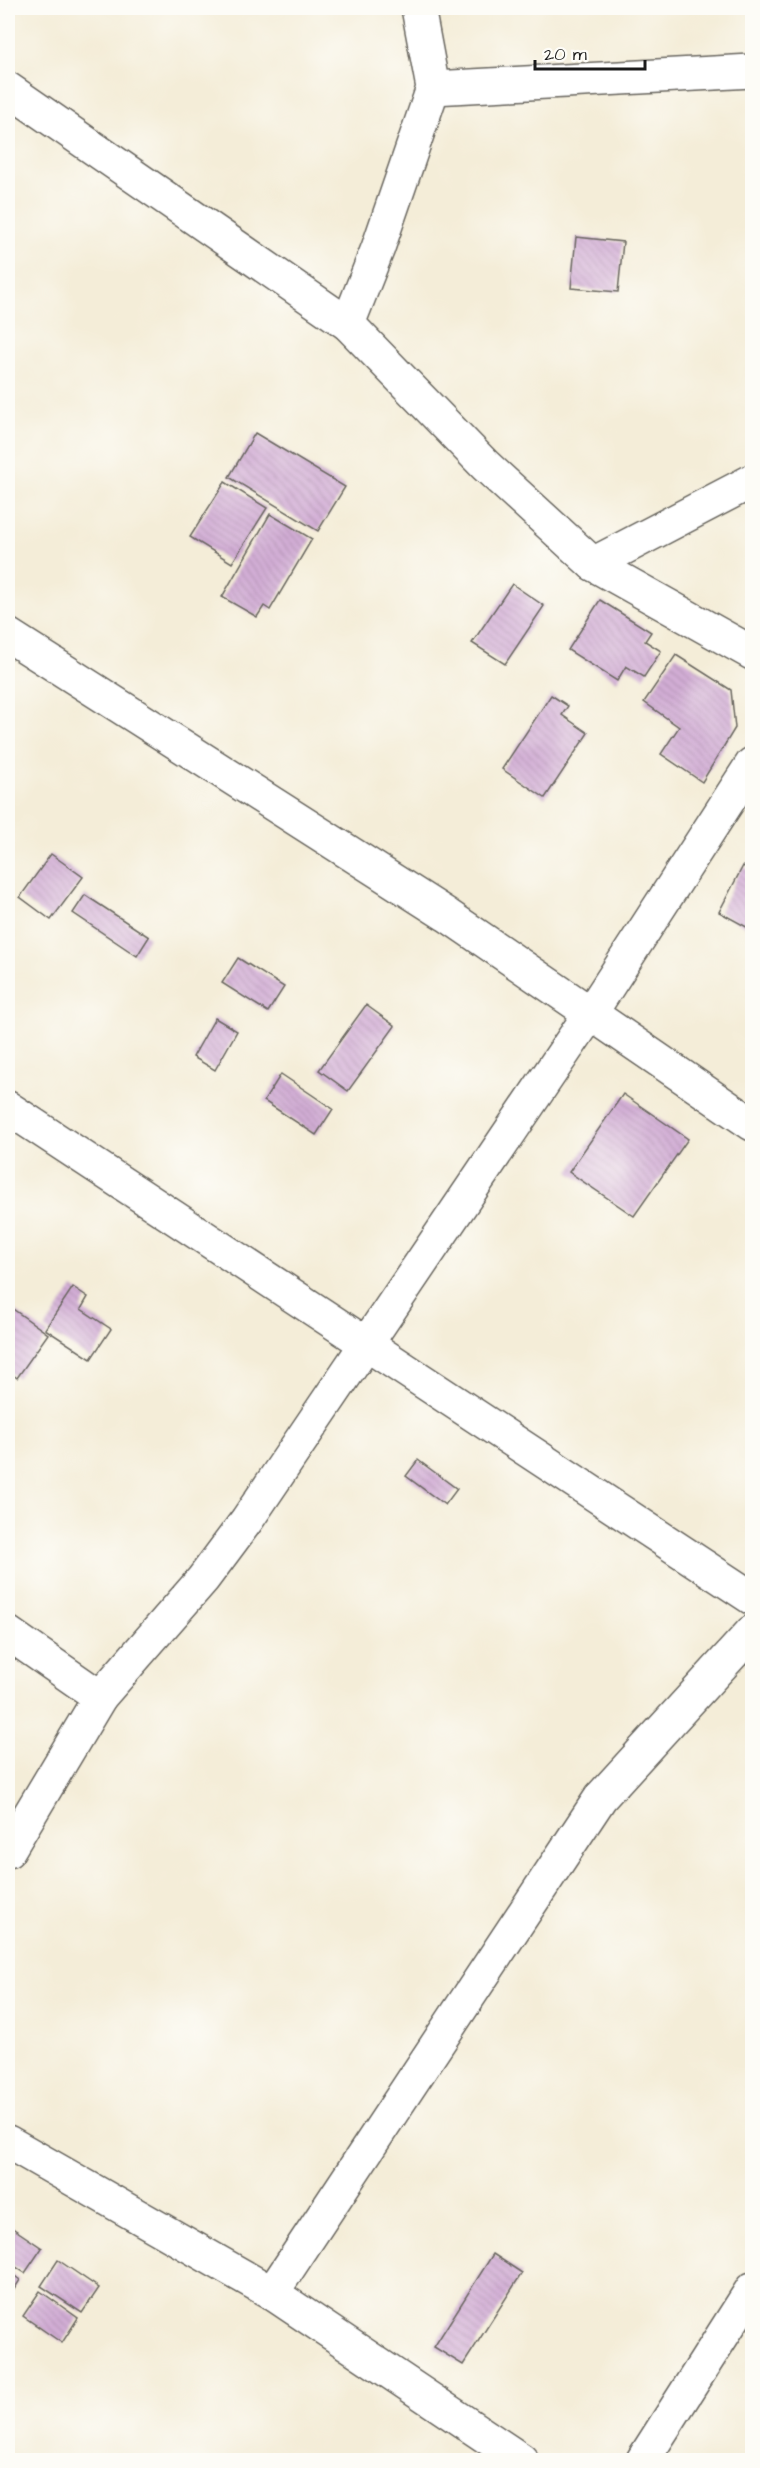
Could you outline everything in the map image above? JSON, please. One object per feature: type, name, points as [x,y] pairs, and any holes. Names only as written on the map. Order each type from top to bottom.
[{"type":"street","points":[[348,324],[378,248],[433,88],[418,8]]},
{"type":"street","points":[[433,88],[753,71]]},
{"type":"street","points":[[8,89],[348,324],[485,465],[593,564],[753,652]]},
{"type":"street","points":[[593,564],[753,481]]},
{"type":"street","points":[[8,636],[437,909],[753,1124]]},
{"type":"street","points":[[8,1851],[84,1720],[100,1697],[203,1579],[247,1520],[590,1014],[753,764]]},
{"type":"street","points":[[8,1108],[753,1598]]},
{"type":"street","points":[[272,2293],[601,1797],[753,1632]]},
{"type":"street","points":[[8,1633],[100,1697]]},
{"type":"street","points":[[8,2142],[272,2293],[520,2460]]},
{"type":"street","points":[[643,2460],[753,2289]]},
{"type":"building","points":[[576,237],[623,242],[618,292],[571,288]]},
{"type":"building","points":[[255,433],[345,487],[318,531],[229,477]]},
{"type":"building","points":[[225,482],[267,508],[232,563],[190,537]]},
{"type":"building","points":[[270,514],[312,539],[270,610],[264,606],[257,617],[222,597]]},
{"type":"building","points":[[512,584],[544,606],[505,664],[472,643]]},
{"type":"building","points":[[600,600],[651,632],[645,641],[661,651],[644,677],[626,666],[617,681],[568,650]]},
{"type":"building","points":[[676,655],[731,690],[735,728],[702,782],[661,754],[679,727],[644,702]]},
{"type":"building","points":[[551,695],[568,706],[562,715],[588,733],[545,798],[502,769]]},
{"type":"building","points":[[51,854],[83,877],[51,920],[20,897]]},
{"type":"building","points":[[743,866],[752,871],[752,930],[719,912]]},
{"type":"building","points":[[85,895],[149,937],[137,956],[73,913]]},
{"type":"building","points":[[238,958],[284,987],[268,1012],[222,983]]},
{"type":"building","points":[[366,1005],[395,1026],[348,1091],[319,1070]]},
{"type":"building","points":[[215,1018],[237,1031],[215,1070],[193,1057]]},
{"type":"building","points":[[281,1074],[333,1109],[316,1135],[264,1101]]},
{"type":"building","points":[[623,1094],[688,1139],[634,1216],[569,1172]]},
{"type":"building","points":[[73,1287],[88,1297],[81,1309],[111,1329],[91,1359],[45,1329]]},
{"type":"building","points":[[10,1307],[48,1334],[17,1378],[8,1371]]},
{"type":"building","points":[[418,1460],[457,1489],[445,1505],[406,1476]]},
{"type":"building","points":[[8,2225],[42,2248],[25,2273],[8,2262]]},
{"type":"building","points":[[493,2254],[522,2273],[463,2365],[434,2347]]},
{"type":"building","points":[[58,2260],[99,2288],[82,2313],[41,2286]]},
{"type":"building","points":[[8,2271],[20,2280],[8,2299]]},
{"type":"building","points":[[40,2291],[78,2318],[62,2343],[23,2316]]}]
